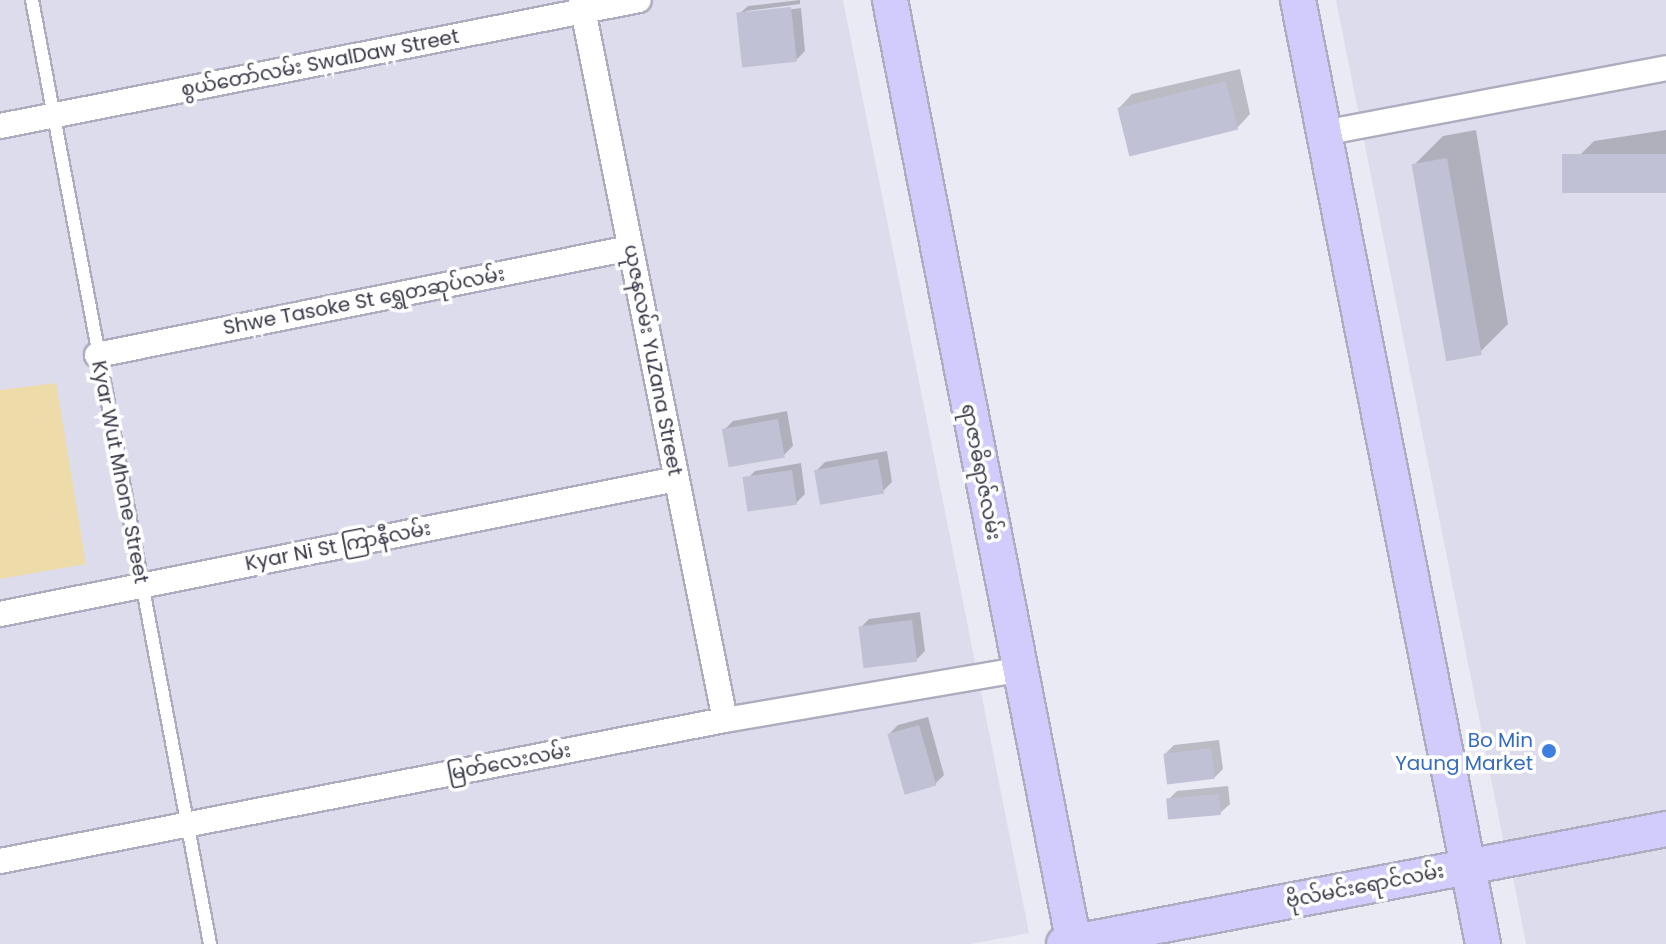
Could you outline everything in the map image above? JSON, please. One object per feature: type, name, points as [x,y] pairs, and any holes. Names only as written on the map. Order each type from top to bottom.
[{"type":"street","name":"စွယ်တော်လမ်း SwalDaw Street","points":[[0,126],[582,6],[639,0]]},
{"type":"street","name":"ရာဇာဓိရာဇ်လမ်း","points":[[890,0],[1019,670],[1079,941]]},
{"type":"street","points":[[1298,0],[1483,944]]},
{"type":"street","name":"ယုဇနလမ်း YuZana Street","points":[[582,6],[725,720]]},
{"type":"street","points":[[1323,133],[1666,68]]},
{"type":"street","name":"Shwe Tasoke St ရွှေတဆုပ်လမ်း","points":[[97,355],[630,248]]},
{"type":"street","name":"Kyar Ni St ကြာနီလမ်း","points":[[0,614],[677,479]]},
{"type":"street","name":"မြတ်လေးလမ်း","points":[[0,861],[725,720],[1019,670]]},
{"type":"street","name":"ဗိုလ်မင်းရောင်လမ်း","points":[[1079,941],[1666,829]]},
{"type":"lane","name":"Kyar Wut Mhone Street","points":[[32,0],[210,944]]},
{"type":"shaded area","points":[[0,0],[843,0],[1029,933],[971,944],[0,944]]},
{"type":"shaded area","points":[[1336,0],[1666,0],[1666,812],[1504,844]]},
{"type":"shaded area","points":[[56,383],[86,564],[0,579],[0,390]]},
{"type":"shaded area","points":[[1666,847],[1666,944],[1526,944],[1513,877]]},
{"type":"building","points":[[791,7],[797,62],[742,67],[736,13]]},
{"type":"building","points":[[1226,81],[1238,130],[1129,157],[1117,108]]},
{"type":"building","points":[[1562,154],[1666,154],[1666,193],[1562,193]]},
{"type":"building","points":[[1447,158],[1482,355],[1446,361],[1412,164]]},
{"type":"building","points":[[778,419],[785,457],[729,467],[722,429]]},
{"type":"building","points":[[878,459],[884,493],[820,505],[814,470]]},
{"type":"building","points":[[792,470],[797,505],[747,512],[742,477]]},
{"type":"building","points":[[912,620],[917,662],[864,668],[858,627]]},
{"type":"building","points":[[919,725],[936,786],[905,795],[887,734]]},
{"type":"building","points":[[1211,748],[1215,779],[1167,785],[1163,754]]},
{"type":"building","points":[[1219,794],[1221,815],[1168,820],[1166,799]]},
{"type":"place","name":"Bo Min Yaung Market","points":[[1549,751]]}]
